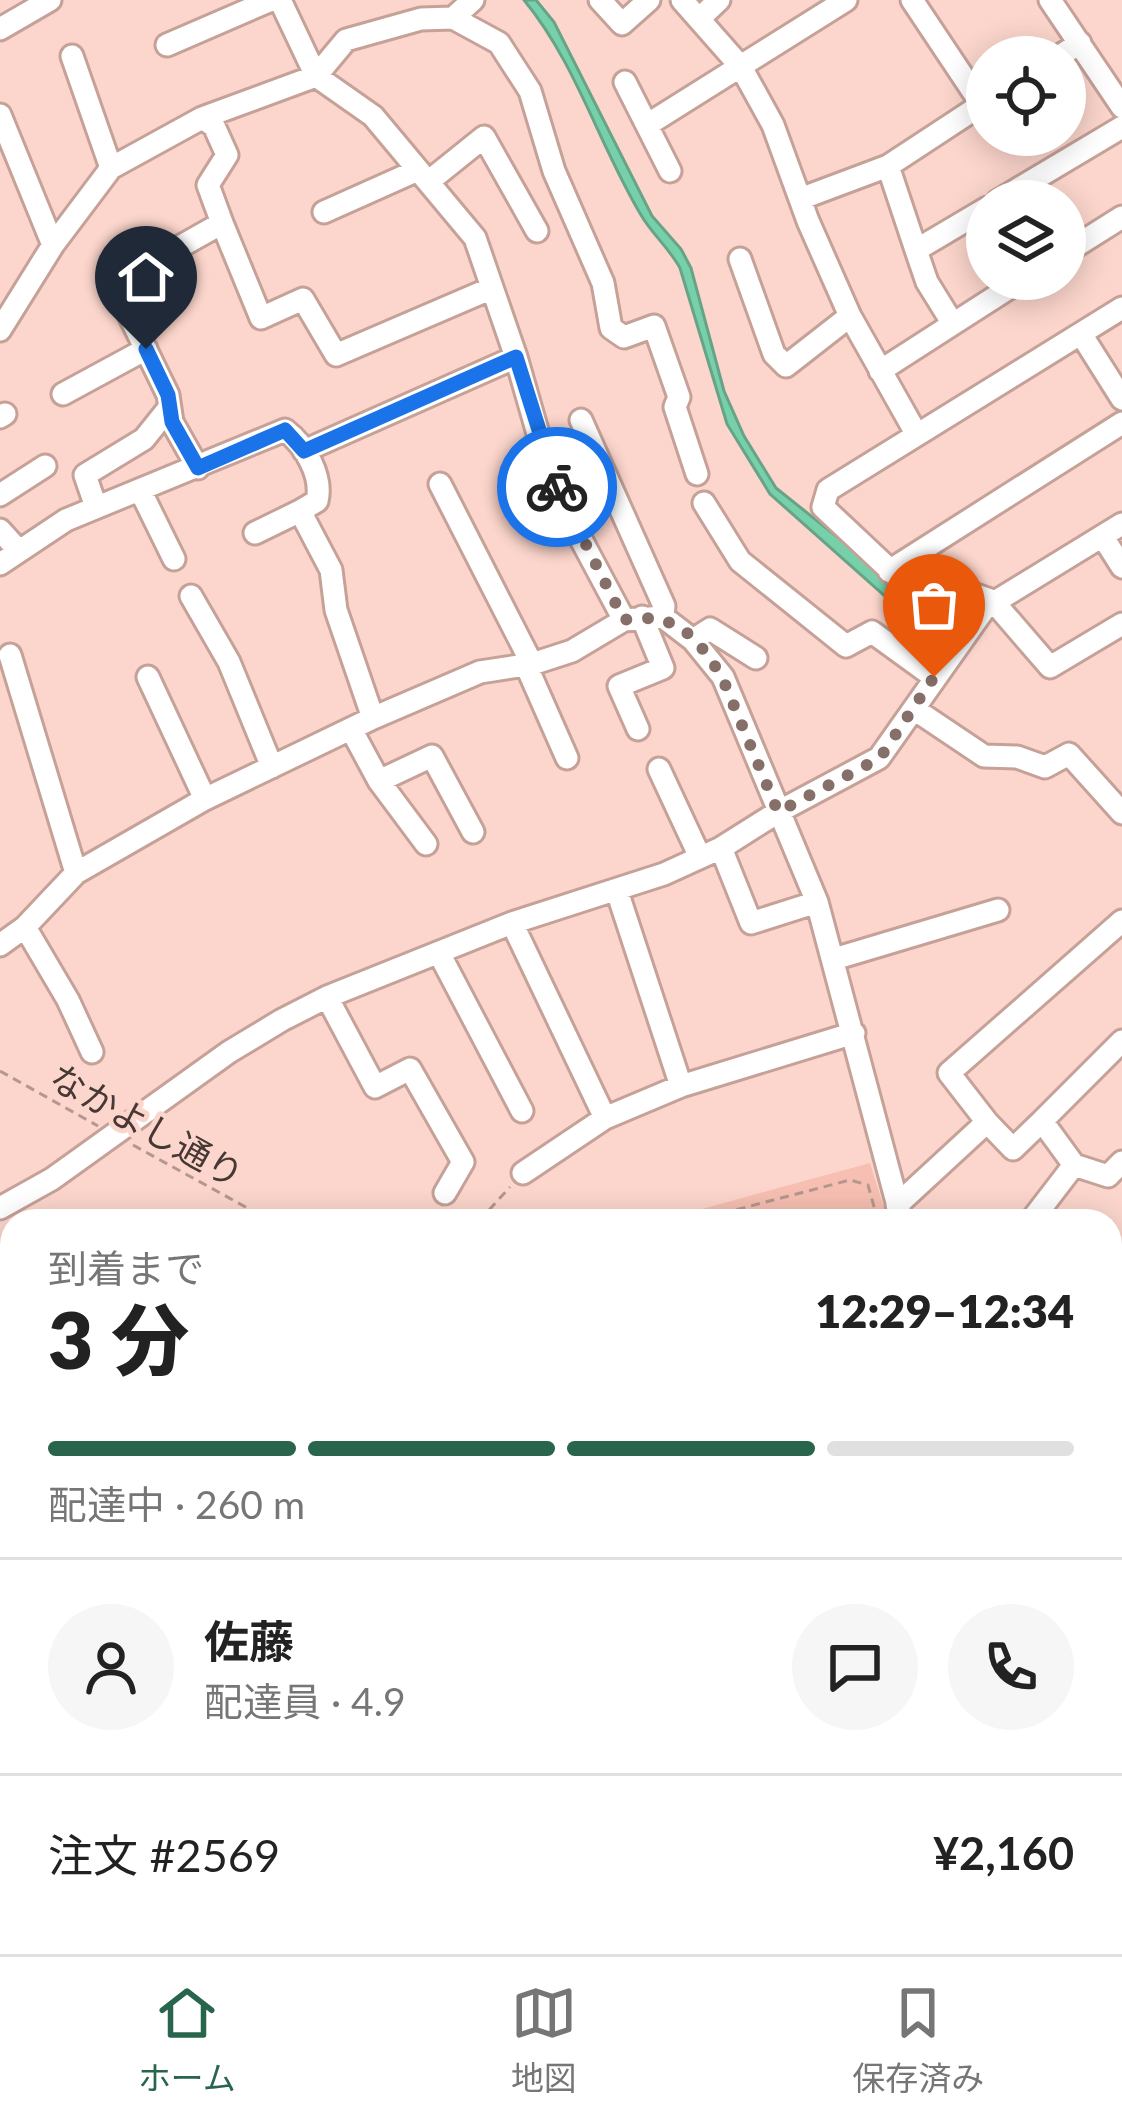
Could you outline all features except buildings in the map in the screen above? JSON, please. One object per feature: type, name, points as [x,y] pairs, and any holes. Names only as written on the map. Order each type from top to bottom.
[{"type":"street","points":[[0,29],[50,0]]},
{"type":"street","points":[[167,45],[275,0],[316,76],[373,116],[475,238],[547,465],[575,528],[643,618],[663,668],[619,686],[638,729]]},
{"type":"street","points":[[453,18],[473,0]]},
{"type":"street","points":[[600,0],[622,24],[649,0]]},
{"type":"street","points":[[682,0],[741,67],[773,125],[850,316],[916,435]]},
{"type":"street","points":[[698,19],[719,0]]},
{"type":"street","points":[[647,125],[846,0]]},
{"type":"street","points":[[912,0],[966,77]]},
{"type":"street","points":[[1051,0],[1075,36]]},
{"type":"street","points":[[0,330],[52,245],[111,168],[202,118],[316,76],[346,40],[421,20],[453,18],[499,43],[530,91],[554,171],[603,283],[611,328],[624,337],[654,326],[679,397],[675,407],[697,474]]},
{"type":"street","points":[[1086,53],[1122,107]]},
{"type":"street","points":[[72,56],[111,168]]},
{"type":"street","points":[[625,82],[670,171]]},
{"type":"street","points":[[0,115],[8,156],[52,245]]},
{"type":"street","points":[[800,199],[888,166],[966,115]]},
{"type":"street","points":[[202,118],[214,126],[227,155],[208,185],[261,318],[303,299],[336,355],[492,288]]},
{"type":"street","points":[[1033,180],[1122,127]]},
{"type":"street","points":[[325,212],[423,176],[484,136],[537,232]]},
{"type":"street","points":[[888,166],[927,283],[952,324]]},
{"type":"street","points":[[1086,240],[1122,217]]},
{"type":"street","points":[[916,250],[966,220]]},
{"type":"street","points":[[198,468],[114,284],[222,223]]},
{"type":"street","points":[[740,259],[774,354],[786,367],[850,316]]},
{"type":"street","points":[[880,370],[990,300]]},
{"type":"street","points":[[1122,308],[828,490],[823,507],[907,586],[974,594],[984,610],[1050,667],[1122,623]]},
{"type":"street","points":[[1081,334],[1122,399]]},
{"type":"street","points":[[64,394],[146,349]]},
{"type":"street","points":[[304,451],[516,357]]},
{"type":"street","points":[[96,507],[85,475],[143,439],[168,409]]},
{"type":"street","points":[[0,945],[25,927],[76,873],[205,799],[480,672],[529,665],[572,651],[664,606],[581,420]]},
{"type":"street","points":[[889,571],[1122,423]]},
{"type":"street","points":[[0,530],[9,557],[66,520],[285,430],[304,451],[320,487],[317,501],[255,533]]},
{"type":"street","points":[[0,495],[45,466]]},
{"type":"street","points":[[440,484],[529,665],[567,758]]},
{"type":"street","points":[[140,492],[174,559]]},
{"type":"street","points":[[704,502],[740,561],[846,646],[872,632],[934,677]]},
{"type":"street","points":[[300,511],[331,571],[336,610],[373,718]]},
{"type":"street","points":[[0,1208],[116,1136],[229,1052],[327,997],[512,923],[617,891],[711,853],[880,758],[984,610],[1113,531],[1122,566]]},
{"type":"street","points":[[190,596],[229,662],[272,767]]},
{"type":"street","points":[[643,618],[693,640],[722,677],[817,902],[899,1209]]},
{"type":"street","points":[[693,640],[710,629],[756,658]]},
{"type":"street","points":[[3,654],[76,873]]},
{"type":"street","points":[[148,677],[205,799]]},
{"type":"street","points":[[914,709],[984,756],[1017,757],[1045,767],[1069,754],[1122,813]]},
{"type":"street","points":[[351,729],[379,781],[426,844]]},
{"type":"street","points":[[379,781],[432,756],[473,832]]},
{"type":"street","points":[[659,770],[751,923],[817,902]]},
{"type":"street","points":[[617,891],[681,1086]]},
{"type":"street","points":[[834,959],[998,910]]},
{"type":"street","points":[[1122,921],[949,1073],[1013,1149],[1122,1041]]},
{"type":"street","points":[[512,923],[605,1118]]},
{"type":"street","points":[[25,927],[92,1052]]},
{"type":"street","points":[[440,955],[522,1111]]},
{"type":"street","points":[[327,997],[375,1087],[410,1069],[463,1162],[446,1193]]},
{"type":"street","points":[[523,1173],[605,1118],[681,1086],[854,1033]]},
{"type":"street","points":[[1042,1121],[1074,1165],[1108,1176],[1122,1162]]},
{"type":"street","points":[[904,1209],[987,1122]]},
{"type":"street","points":[[1040,1209],[1074,1165]]},
{"type":"path","name":"なかよし通り","points":[[0,1071],[249,1209]]},
{"type":"path","points":[[490,1209],[523,1173]]},
{"type":"path","points":[[739,1209],[850,1180],[868,1185],[875,1209]]},
{"type":"shaded area","points":[[524,0],[536,0],[554,22],[652,216],[691,268],[724,391],[744,436],[776,488],[850,547],[897,594],[970,603],[968,611],[895,605],[770,494],[727,424],[680,268],[641,215],[573,77]]},
{"type":"shaded area","points":[[870,1163],[884,1209],[702,1209]]},
{"type":"way so far","points":[[557,487],[624,620],[663,616],[712,661],[778,812],[880,758],[934,677]]},
{"type":"route","points":[[146,349],[168,395],[172,422],[198,468],[285,430],[304,451],[516,357],[557,487]]}]
